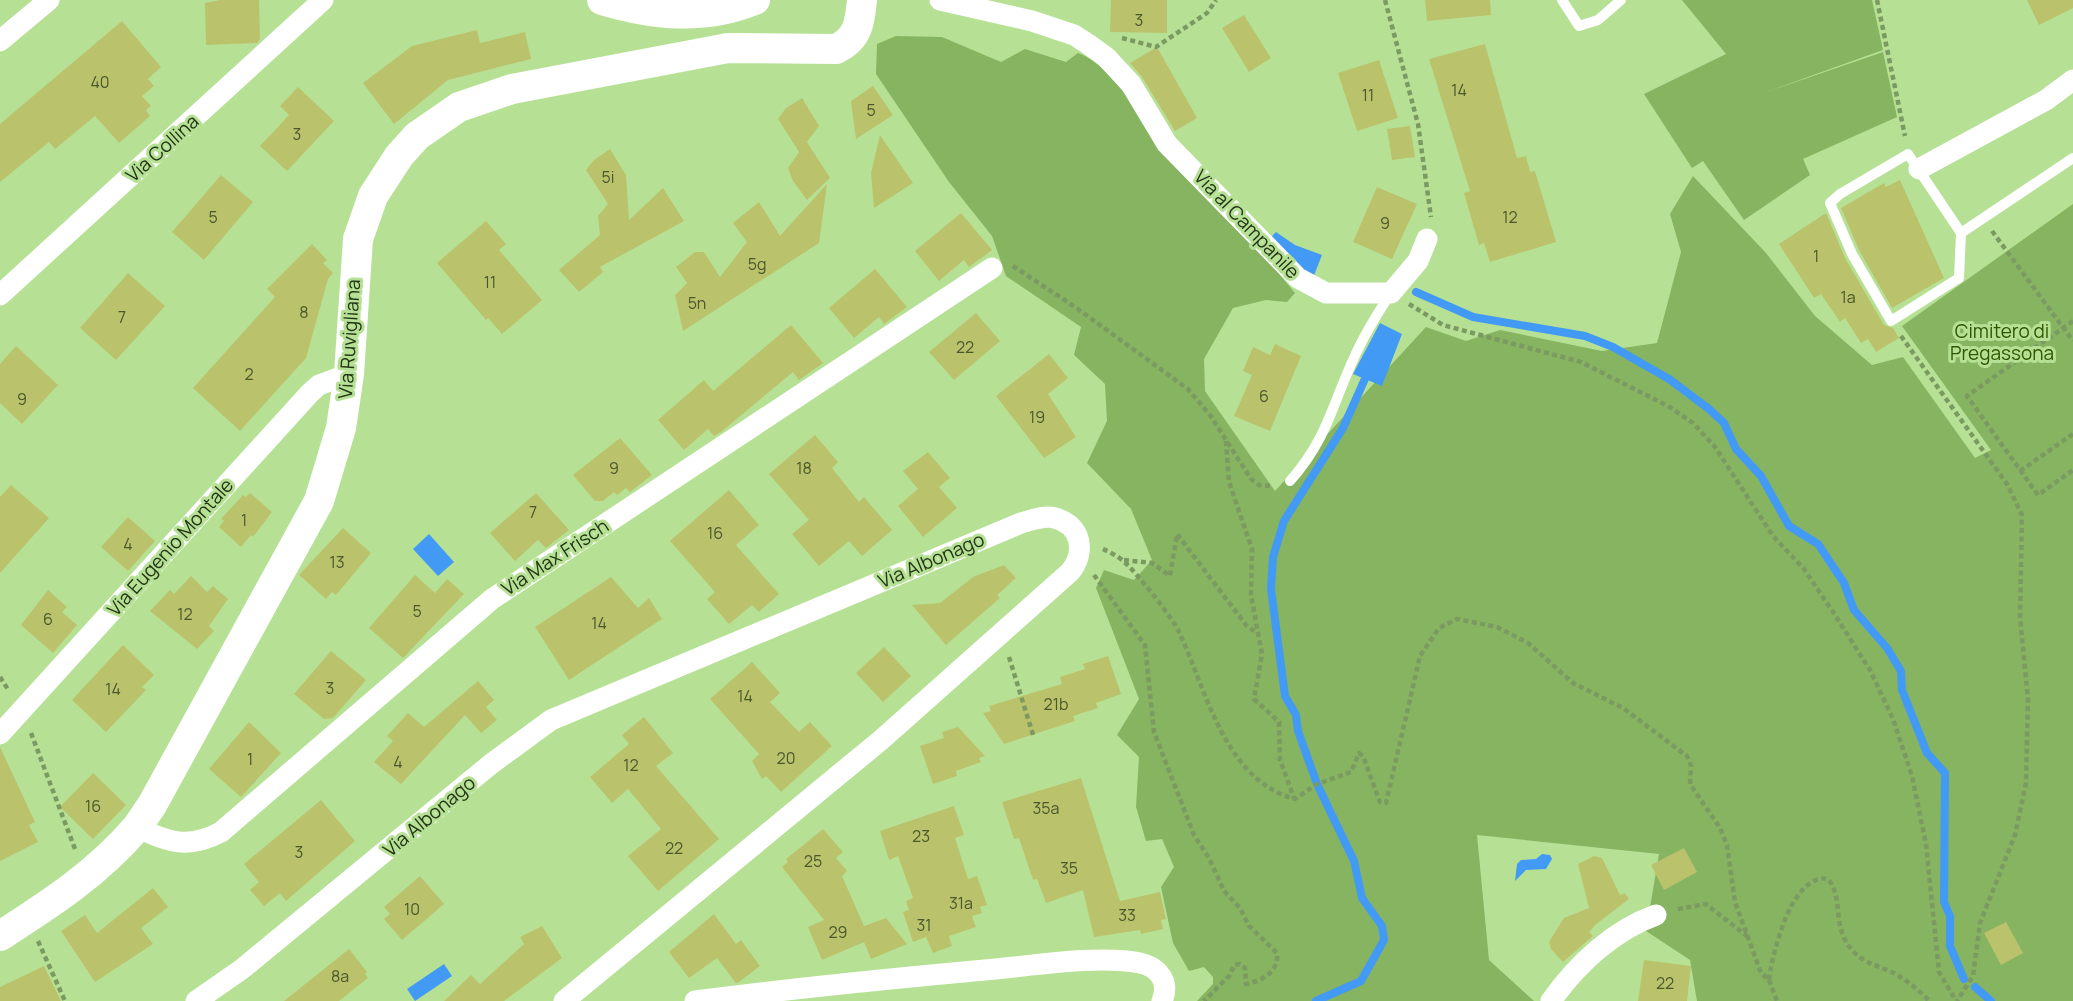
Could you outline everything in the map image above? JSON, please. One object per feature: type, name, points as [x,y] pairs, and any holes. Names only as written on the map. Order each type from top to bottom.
[{"type":"main road","points":[[602,0],[665,14],[701,13],[755,0]]},
{"type":"main road","name":"Via Ruvigliana","points":[[0,936],[86,877],[117,850],[136,827],[152,805],[315,510],[341,428],[349,374],[358,239],[365,217],[385,175],[399,156],[439,119],[483,96],[696,54],[754,47],[821,51],[836,48],[846,44],[856,32],[862,0]]},
{"type":"street","points":[[0,41],[49,0]]},
{"type":"street","name":"Via Collina","points":[[0,295],[323,0]]},
{"type":"street","name":"Via al Campanile","points":[[940,0],[1032,21],[1088,44],[1106,57],[1131,84],[1167,144],[1298,278],[1325,293],[1391,293]]},
{"type":"street","points":[[1914,162],[2046,100],[2073,80]]},
{"type":"street","points":[[1391,293],[1412,269],[1427,239]]},
{"type":"street","name":"Via Max Frisch","points":[[136,827],[175,844],[207,839],[221,832],[492,598],[992,268]]},
{"type":"street","name":"Via Eugenio Montale","points":[[0,734],[310,393],[319,386],[349,374]]},
{"type":"street","name":"Via Albonago","points":[[196,1001],[242,970],[512,747],[551,720],[1021,523],[1055,518],[1075,533]]},
{"type":"street","points":[[564,1001],[881,740],[1070,572],[1079,559],[1080,542],[1075,533]]},
{"type":"street","points":[[1551,1001],[1597,950],[1637,922],[1656,915]]},
{"type":"street","points":[[695,1001],[833,984],[1118,961],[1139,963],[1155,969],[1166,983],[1162,1001]]},
{"type":"lane","points":[[1562,0],[1579,26],[1598,20],[1621,0]]},
{"type":"lane","points":[[1961,233],[2073,158]]},
{"type":"lane","points":[[1914,162],[1961,233],[1959,278],[1891,321],[1852,254],[1830,203],[1840,194],[1914,162]]},
{"type":"lane","points":[[1290,481],[1312,456],[1330,422],[1353,360],[1391,293]]},
{"type":"path","points":[[1088,44],[1111,35],[1156,47],[1207,13],[1216,0]]},
{"type":"path","points":[[1385,0],[1418,124],[1431,203],[1427,239]]},
{"type":"path","points":[[1877,0],[1914,162]]},
{"type":"path","points":[[1983,219],[2073,341]]},
{"type":"path","points":[[992,268],[1004,260],[1188,389],[1225,438],[1251,479],[1259,485],[1279,486],[1290,481]]},
{"type":"path","points":[[1391,293],[1443,325],[1590,366],[1668,406],[1693,423],[1715,447],[1773,536],[1804,569],[1835,615],[1870,670],[1893,719],[1912,776],[1926,844],[1939,972],[1956,1001],[1973,976],[1980,923],[2015,835],[2026,783],[2028,699],[2020,617],[2022,515],[2007,484],[1891,321]]},
{"type":"path","points":[[2073,321],[1966,396],[2038,495],[2073,470]]},
{"type":"path","points":[[2020,471],[2073,434]]},
{"type":"path","points":[[1225,438],[1228,482],[1252,550],[1251,595],[1262,654],[1254,699],[1279,722],[1279,760],[1295,799]]},
{"type":"path","points":[[1075,533],[1123,560],[1178,628],[1210,710],[1240,758],[1276,794],[1295,799],[1317,784],[1351,772],[1359,753],[1363,756],[1380,802],[1386,803],[1401,746],[1404,717],[1426,643],[1447,621],[1458,619],[1497,627],[1528,643],[1573,683],[1623,708],[1687,756],[1691,766],[1690,785],[1720,828],[1727,845],[1735,902],[1756,962],[1769,980],[1777,1001]]},
{"type":"path","points":[[1123,560],[1152,563],[1170,576],[1177,534],[1245,625],[1258,634]]},
{"type":"path","points":[[1079,559],[1104,585],[1125,621],[1144,645],[1154,732],[1194,835],[1209,858],[1224,891],[1240,908],[1249,926],[1277,953],[1277,963],[1266,977],[1246,984],[1245,968],[1240,964],[1234,965],[1230,975],[1205,1001]]},
{"type":"path","points":[[1002,633],[1034,738]]},
{"type":"path","points":[[0,677],[23,711],[86,877]]},
{"type":"path","points":[[1769,980],[1773,950],[1792,904],[1808,884],[1821,877],[1828,879],[1836,892],[1836,918],[1850,948],[1875,968],[1898,975],[1929,1001]]},
{"type":"path","points":[[1706,904],[1748,938]]},
{"type":"path","points":[[37,940],[65,1001]]},
{"type":"green space","points":[[1682,0],[1872,0],[1883,50],[1769,91],[1883,52],[1897,117],[1803,159],[1810,175],[1744,220],[1703,161],[1692,168],[1644,94],[1726,54]]},
{"type":"green space","name":"Cimitero di Pregassona","points":[[896,36],[942,37],[1001,62],[1025,49],[1066,62],[1078,53],[1087,57],[1110,77],[1237,223],[1295,293],[1287,302],[1266,300],[1233,308],[1204,359],[1205,391],[1275,491],[1426,327],[1466,341],[1500,330],[1602,351],[1657,343],[1681,252],[1670,214],[1693,176],[1766,253],[1815,316],[1872,365],[1903,357],[1975,458],[1991,450],[1902,326],[2073,204],[2073,1001],[1697,1001],[1690,960],[1646,931],[1659,854],[1477,835],[1489,960],[1534,1001],[1197,1001],[1213,984],[1213,977],[1204,967],[1189,971],[1173,943],[1161,887],[1174,867],[1162,839],[1146,841],[1136,807],[1139,757],[1117,735],[1139,699],[1096,588],[1104,570],[1134,580],[1152,560],[1131,509],[1087,463],[1107,421],[1105,384],[1074,355],[1081,327],[1006,276],[992,236],[949,182],[876,74],[877,44]]},
{"type":"water","points":[[1276,232],[1295,245],[1322,255],[1313,278],[1269,239]]},
{"type":"water","points":[[1380,323],[1402,334],[1382,386],[1353,374]]},
{"type":"water","points":[[429,534],[454,562],[438,576],[413,549]]},
{"type":"water","points":[[1542,854],[1550,855],[1552,859],[1546,869],[1526,870],[1515,881],[1517,864],[1521,860],[1536,859]]},
{"type":"water","points":[[444,964],[452,976],[415,1001],[407,989]]},
{"type":"building","points":[[220,0],[259,0],[260,39],[257,43],[206,45],[205,3]]},
{"type":"building","points":[[1111,0],[1167,0],[1167,33],[1110,32]]},
{"type":"building","points":[[1425,0],[1490,0],[1491,15],[1427,21]]},
{"type":"building","points":[[2027,0],[2073,0],[2073,8],[2039,25]]},
{"type":"building","points":[[1244,15],[1271,58],[1249,72],[1222,28]]},
{"type":"building","points":[[122,21],[161,67],[148,79],[154,86],[142,96],[151,106],[146,110],[150,116],[119,143],[95,116],[55,149],[49,142],[0,182],[0,124]]},
{"type":"building","points":[[477,30],[480,43],[525,32],[531,59],[448,80],[394,124],[363,83],[412,46]]},
{"type":"building","points":[[1485,44],[1517,158],[1526,156],[1530,172],[1535,171],[1556,242],[1490,262],[1484,243],[1479,245],[1464,193],[1470,191],[1429,59]]},
{"type":"building","points":[[1157,47],[1197,118],[1175,131],[1142,77],[1130,63]]},
{"type":"building","points":[[1379,60],[1398,118],[1357,131],[1338,73]]},
{"type":"building","points":[[873,86],[893,115],[856,139],[851,101]]},
{"type":"building","points":[[298,87],[334,121],[287,171],[260,146],[289,115],[280,106]]},
{"type":"building","points":[[802,98],[819,126],[807,142],[830,178],[807,200],[793,181],[788,168],[799,152],[778,119],[786,108]]},
{"type":"building","points":[[1410,126],[1415,157],[1392,160],[1387,129]]},
{"type":"building","points":[[880,135],[913,183],[874,208],[871,173]]},
{"type":"building","points":[[610,149],[626,175],[629,220],[663,188],[684,221],[600,267],[603,272],[579,292],[559,270],[600,235],[598,216],[608,204],[586,170],[594,160]]},
{"type":"building","points":[[221,175],[253,202],[204,260],[172,232]]},
{"type":"building","points":[[1900,180],[1944,278],[1892,308],[1859,250],[1841,208],[1884,183],[1886,187]]},
{"type":"building","points":[[827,184],[819,243],[683,331],[675,295],[687,283],[676,267],[695,252],[704,252],[720,277],[747,242],[733,223],[759,202],[780,236]]},
{"type":"building","points":[[1377,187],[1417,204],[1392,259],[1353,242]]},
{"type":"building","points":[[961,213],[992,250],[969,267],[964,260],[939,281],[915,251]]},
{"type":"building","points":[[1826,213],[1845,258],[1884,325],[1893,328],[1899,338],[1876,352],[1868,339],[1861,343],[1845,318],[1840,322],[1821,294],[1814,298],[1779,244]]},
{"type":"building","points":[[486,221],[506,244],[499,250],[542,300],[502,334],[488,318],[486,320],[437,263]]},
{"type":"building","points":[[312,244],[327,260],[323,263],[333,273],[328,279],[306,358],[240,431],[193,388],[275,297],[267,289]]},
{"type":"building","points":[[875,269],[907,307],[884,324],[879,317],[854,338],[829,308]]},
{"type":"building","points":[[128,273],[165,306],[116,360],[80,328]]},
{"type":"building","points":[[976,313],[1000,341],[954,380],[929,352]]},
{"type":"building","points":[[791,325],[823,363],[799,380],[793,372],[721,432],[714,436],[708,429],[684,450],[658,420],[704,380],[713,391]]},
{"type":"building","points":[[1275,344],[1301,356],[1270,431],[1234,416],[1252,375],[1243,371],[1253,347],[1270,355]]},
{"type":"building","points":[[16,346],[58,385],[22,424],[0,403],[0,364]]},
{"type":"building","points":[[1049,354],[1068,378],[1048,394],[1076,437],[1044,458],[996,396]]},
{"type":"building","points":[[815,435],[838,462],[832,468],[859,502],[864,497],[892,530],[862,556],[849,541],[819,566],[792,534],[809,520],[769,474]]},
{"type":"building","points":[[620,438],[652,475],[630,492],[626,488],[617,495],[614,492],[603,501],[595,501],[573,475]]},
{"type":"building","points":[[928,452],[950,478],[939,487],[957,508],[923,537],[898,506],[918,489],[903,471]]},
{"type":"building","points":[[11,485],[49,518],[0,573],[0,497]]},
{"type":"building","points":[[729,490],[759,525],[736,545],[779,594],[759,612],[752,605],[729,624],[707,599],[715,592],[670,541]]},
{"type":"building","points":[[250,493],[272,512],[253,537],[251,535],[241,547],[219,527],[224,521],[221,519],[243,495],[246,497]]},
{"type":"building","points":[[536,493],[569,530],[546,548],[538,540],[515,561],[490,533]]},
{"type":"building","points":[[128,517],[155,541],[128,571],[101,547]]},
{"type":"building","points":[[343,528],[371,553],[336,595],[332,592],[326,599],[299,575]]},
{"type":"building","points":[[1004,565],[1016,578],[997,595],[1000,598],[946,645],[912,605],[940,603],[973,577]]},
{"type":"building","points":[[415,575],[435,593],[447,579],[464,594],[403,658],[369,628]]},
{"type":"building","points":[[191,576],[207,592],[213,586],[228,599],[209,626],[214,631],[197,649],[150,611],[170,590],[174,594]]},
{"type":"building","points":[[611,577],[638,608],[649,598],[662,619],[569,680],[535,627]]},
{"type":"building","points":[[48,590],[67,607],[62,612],[77,625],[53,653],[21,625]]},
{"type":"building","points":[[123,645],[154,675],[142,687],[146,690],[106,732],[72,700]]},
{"type":"building","points":[[884,647],[911,676],[883,702],[856,673]]},
{"type":"building","points":[[331,651],[366,680],[333,718],[324,719],[294,694]]},
{"type":"building","points":[[1108,656],[1121,694],[1096,703],[1098,708],[1073,716],[1075,721],[1004,744],[983,713],[991,711],[989,706],[1062,684],[1060,677],[1085,669],[1083,664]]},
{"type":"building","points":[[752,662],[780,693],[770,702],[799,732],[810,722],[832,746],[781,792],[766,776],[762,779],[752,761],[759,754],[710,699]]},
{"type":"building","points":[[478,681],[494,700],[486,707],[497,720],[481,733],[465,715],[401,784],[374,762],[393,741],[387,736],[408,713],[424,727]]},
{"type":"building","points":[[644,717],[673,753],[656,766],[719,839],[658,891],[628,856],[661,829],[628,789],[612,803],[590,777],[629,744],[622,735]]},
{"type":"building","points":[[249,722],[281,753],[241,797],[209,769]]},
{"type":"building","points":[[958,727],[985,756],[979,758],[981,762],[956,771],[957,776],[933,784],[920,746],[944,738],[942,732]]},
{"type":"building","points":[[0,747],[35,822],[29,825],[38,842],[0,861]]},
{"type":"building","points":[[93,773],[126,805],[93,839],[60,807]]},
{"type":"building","points":[[1081,778],[1120,901],[1160,892],[1166,919],[1161,920],[1163,929],[1141,934],[1140,930],[1094,937],[1083,890],[1046,903],[1037,879],[1033,880],[1019,838],[1014,839],[1002,802]]},
{"type":"building","points":[[321,800],[355,841],[286,901],[280,893],[264,906],[250,890],[259,882],[244,864]]},
{"type":"building","points":[[954,806],[964,835],[955,838],[968,879],[977,876],[987,905],[980,907],[982,913],[972,916],[976,927],[949,936],[952,946],[933,953],[926,937],[913,942],[903,912],[909,910],[906,901],[913,898],[898,856],[889,860],[880,831]]},
{"type":"building","points":[[823,829],[843,852],[836,858],[847,871],[842,876],[864,926],[886,918],[907,944],[871,959],[864,942],[822,960],[808,927],[824,920],[782,867],[788,862],[786,859]]},
{"type":"building","points":[[1684,848],[1697,872],[1664,890],[1651,865]]},
{"type":"building","points":[[1594,856],[1602,858],[1620,895],[1625,893],[1629,899],[1595,925],[1589,932],[1593,936],[1563,962],[1551,949],[1549,942],[1564,918],[1589,908],[1578,864]]},
{"type":"building","points":[[420,876],[444,904],[402,940],[384,919],[390,914],[384,907]]},
{"type":"building","points":[[153,888],[168,907],[141,928],[153,944],[95,982],[61,931],[85,915],[97,933]]},
{"type":"building","points":[[714,914],[736,944],[741,940],[760,966],[739,982],[736,983],[717,958],[689,978],[669,952]]},
{"type":"building","points":[[2006,922],[2023,953],[2001,965],[1984,933]]},
{"type":"building","points":[[542,926],[562,958],[504,1001],[444,1001],[471,975],[480,984],[524,944],[520,937]]},
{"type":"building","points":[[349,949],[367,972],[365,974],[368,978],[339,1001],[284,1001]]},
{"type":"building","points":[[1644,960],[1691,966],[1687,1001],[1638,1001]]},
{"type":"building","points":[[44,966],[61,1001],[0,1001],[0,987]]},
{"type":"waterway","points":[[1416,292],[1473,317],[1585,336],[1613,347],[1669,379],[1724,423],[1736,449],[1761,476],[1789,526],[1818,544],[1844,583],[1854,610],[1887,648],[1901,671],[1902,690],[1927,753],[1945,773],[1944,902],[1950,916],[1950,946],[1964,979]]},
{"type":"waterway","points":[[1316,1001],[1361,981],[1384,940],[1382,926],[1362,898],[1354,861],[1317,784],[1298,731],[1296,715],[1285,696],[1271,589],[1273,557],[1284,521],[1343,428],[1368,372]]},
{"type":"waterway","points":[[1975,987],[1991,1001]]}]
